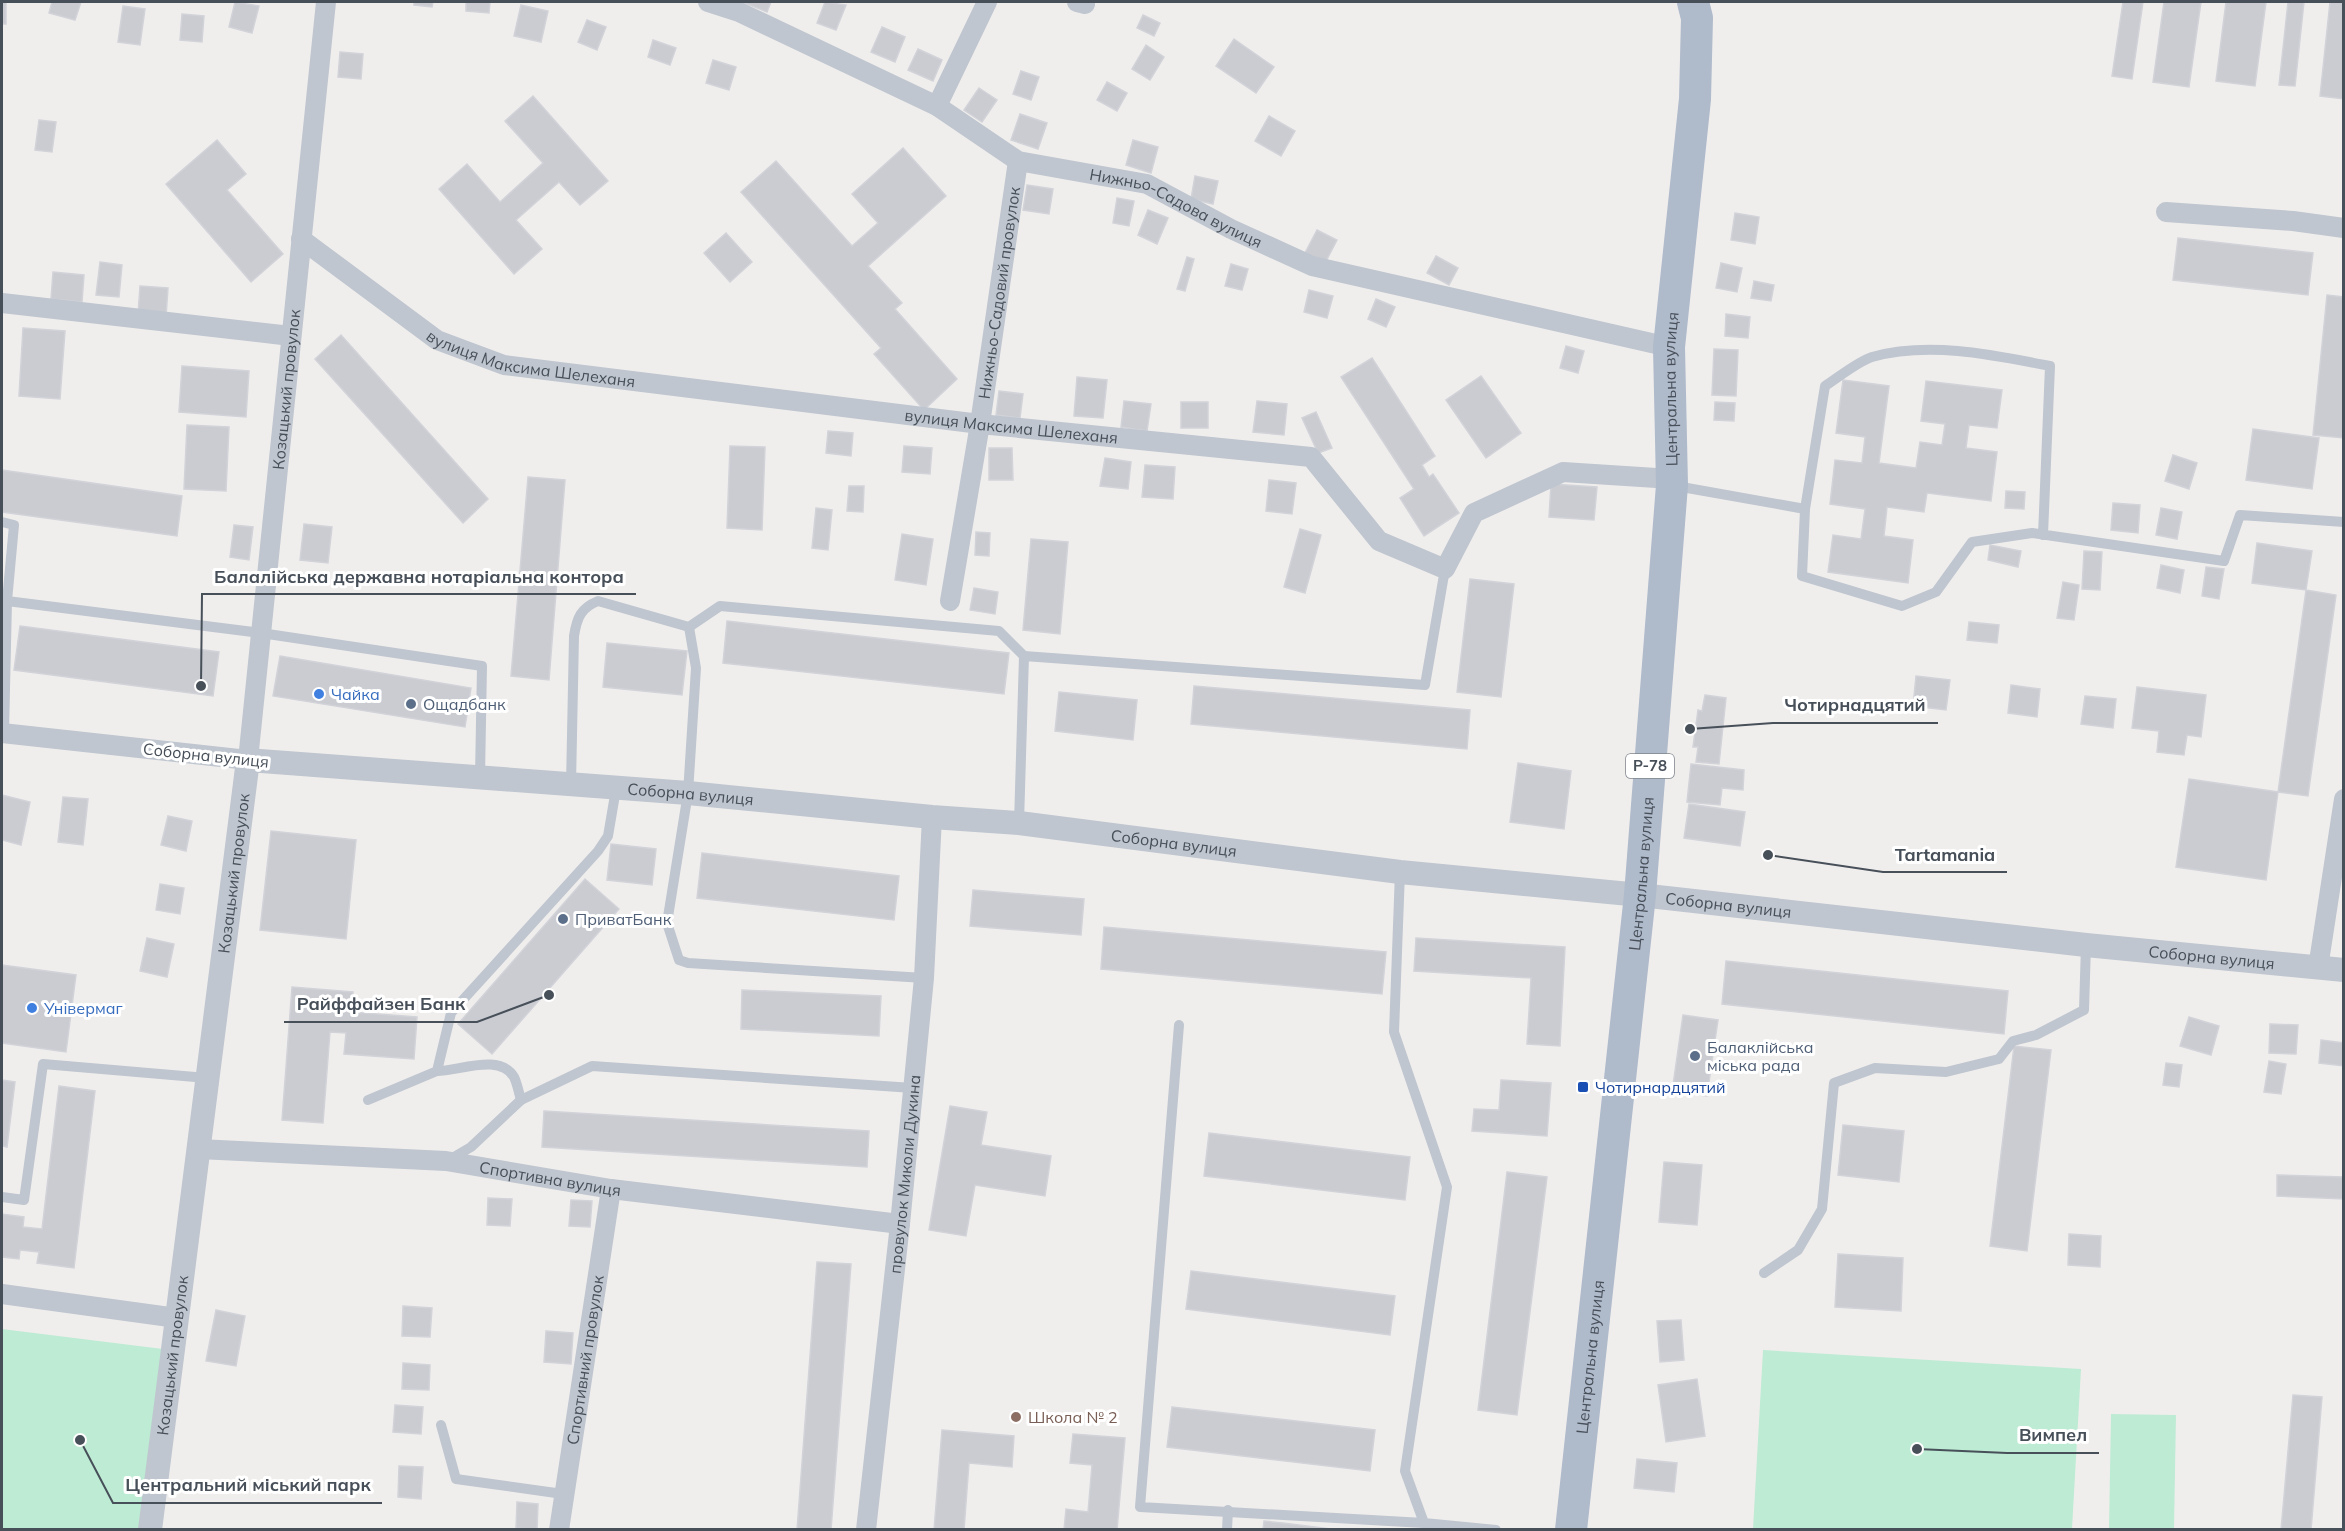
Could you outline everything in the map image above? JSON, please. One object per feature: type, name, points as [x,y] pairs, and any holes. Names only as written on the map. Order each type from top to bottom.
[{"type":"main road","name":"Центральна вулиця","points":[[1571,1530],[1640,895],[1672,482],[1669,347],[1695,99],[1697,7]]},
{"type":"street","name":"Козацький провулок","points":[[150,1530],[248,760],[326,2]]},
{"type":"street","name":"Нижньо-Садова вулиця","points":[[708,2],[739,12],[937,106],[1018,161],[1147,184],[1231,229],[1312,266],[1669,347]]},
{"type":"street","points":[[937,106],[987,2]]},
{"type":"street","name":"Нижньо-Садовий провулок","points":[[950,602],[980,424],[1018,161]]},
{"type":"street","points":[[2166,212],[2293,220],[2343,228]]},
{"type":"street","name":"вулиця Максима Шелеханя","points":[[301,239],[437,340],[504,365],[980,424],[1311,457],[1378,541],[1445,568]]},
{"type":"street","points":[[2,303],[291,336]]},
{"type":"street","points":[[1445,568],[1474,513],[1563,472],[1672,482]]},
{"type":"street","name":"Соборна вулиця","points":[[3,733],[248,760],[616,789],[688,792],[932,817],[1018,823],[1400,872],[1640,895],[2086,945],[2343,970]]},
{"type":"street","points":[[2318,968],[2343,799]]},
{"type":"street","name":"провулок Миколи Дукина","points":[[866,1530],[900,1224],[924,978],[932,817]]},
{"type":"street","name":"Спортивна вулиця","points":[[198,1149],[446,1161],[611,1189],[900,1224]]},
{"type":"street","name":"Спортивний провулок","points":[[559,1530],[611,1189]]},
{"type":"street","points":[[2,1294],[177,1318]]},
{"type":"lane","points":[[2043,535],[2050,366],[2011,358],[1926,349],[1871,358],[1825,386],[1805,509],[1802,576],[1902,606],[1936,592],[1972,542],[2032,533],[2043,535],[2224,561],[2240,515],[2343,522]]},
{"type":"lane","points":[[1672,482],[1805,509]]},
{"type":"lane","points":[[2,522],[14,525],[6,602],[3,733]]},
{"type":"lane","points":[[689,627],[720,606],[999,631],[1024,656],[1425,685],[1445,568]]},
{"type":"lane","points":[[571,785],[574,636],[580,613],[586,606],[598,601],[689,627]]},
{"type":"lane","points":[[6,602],[261,633],[482,666],[480,778]]},
{"type":"lane","points":[[689,627],[696,668],[688,792],[667,923],[679,960],[688,963],[924,978]]},
{"type":"lane","points":[[1018,823],[1024,656]]},
{"type":"lane","points":[[437,1071],[451,1013],[598,852],[608,836],[616,789]]},
{"type":"lane","points":[[1400,872],[1394,1032],[1447,1187],[1405,1471],[1424,1523]]},
{"type":"lane","points":[[1764,1273],[1798,1250],[1822,1209],[1834,1083],[1875,1068],[1946,1072],[1999,1059],[2013,1041],[2036,1035],[2084,1010],[2086,945]]},
{"type":"lane","points":[[1179,1025],[1140,1507],[1228,1510],[1496,1530]]},
{"type":"lane","points":[[2,1197],[24,1200],[43,1064],[207,1078]]},
{"type":"lane","points":[[368,1100],[437,1071],[455,1071],[480,1064],[500,1065],[513,1076],[521,1100]]},
{"type":"lane","points":[[446,1161],[471,1147],[521,1100],[592,1066],[913,1088]]},
{"type":"lane","points":[[441,1425],[456,1479],[563,1494]]},
{"type":"lane","points":[[1227,1530],[1228,1510]]},
{"type":"green space","points":[[2,1329],[171,1350],[147,1529],[2,1530]]},
{"type":"green space","points":[[1763,1350],[2081,1369],[2072,1529],[1753,1529]]},
{"type":"green space","points":[[2111,1414],[2176,1415],[2174,1529],[2109,1529]]},
{"type":"building","points":[[2,2],[6,2],[6,24],[2,24]]},
{"type":"building","points":[[52,2],[81,2],[75,20],[49,13]]},
{"type":"building","points":[[235,2],[259,6],[252,33],[229,27]]},
{"type":"building","points":[[414,2],[433,2],[432,7],[414,5]]},
{"type":"building","points":[[466,2],[490,2],[489,13],[466,11]]},
{"type":"building","points":[[742,2],[771,2],[767,12]]},
{"type":"building","points":[[825,2],[846,5],[836,30],[817,23]]},
{"type":"building","points":[[2123,2],[2143,2],[2132,79],[2112,76]]},
{"type":"building","points":[[2164,2],[2201,2],[2189,87],[2153,82]]},
{"type":"building","points":[[2226,2],[2266,2],[2255,86],[2216,81]]},
{"type":"building","points":[[2288,2],[2304,2],[2295,86],[2279,85]]},
{"type":"building","points":[[2330,2],[2344,2],[2344,99],[2320,96]]},
{"type":"building","points":[[521,5],[548,11],[541,42],[514,36]]},
{"type":"building","points":[[123,6],[145,9],[140,45],[118,42]]},
{"type":"building","points":[[182,14],[204,16],[202,42],[180,40]]},
{"type":"building","points":[[1143,15],[1160,23],[1154,36],[1137,28]]},
{"type":"building","points":[[587,20],[606,27],[597,50],[578,42]]},
{"type":"building","points":[[882,27],[905,37],[895,62],[871,52]]},
{"type":"building","points":[[1234,39],[1274,67],[1256,93],[1216,66]]},
{"type":"building","points":[[653,40],[676,48],[670,65],[648,57]]},
{"type":"building","points":[[1146,45],[1164,57],[1150,80],[1132,69]]},
{"type":"building","points":[[918,49],[942,60],[933,81],[908,70]]},
{"type":"building","points":[[340,52],[363,54],[361,79],[338,77]]},
{"type":"building","points":[[713,60],[736,67],[729,90],[706,83]]},
{"type":"building","points":[[1021,71],[1039,77],[1031,100],[1013,94]]},
{"type":"building","points":[[1107,82],[1127,93],[1117,111],[1097,100]]},
{"type":"building","points":[[979,88],[997,100],[982,122],[964,110]]},
{"type":"building","points":[[533,96],[608,181],[580,205],[559,182],[516,220],[542,249],[514,274],[439,189],[467,164],[500,202],[543,163],[505,121]]},
{"type":"building","points":[[1020,114],[1047,123],[1038,149],[1011,140]]},
{"type":"building","points":[[1269,116],[1295,131],[1281,156],[1255,141]]},
{"type":"building","points":[[39,120],[56,122],[52,152],[35,150]]},
{"type":"building","points":[[217,140],[246,174],[227,190],[283,254],[251,282],[166,184]]},
{"type":"building","points":[[1133,140],[1158,147],[1151,173],[1126,165]]},
{"type":"building","points":[[903,148],[946,196],[868,266],[902,303],[895,309],[957,379],[924,410],[874,354],[881,348],[741,192],[776,161],[852,246],[878,223],[852,194]]},
{"type":"building","points":[[1195,176],[1218,181],[1213,204],[1191,199]]},
{"type":"building","points":[[1027,185],[1053,189],[1049,214],[1023,210]]},
{"type":"building","points":[[1117,198],[1134,201],[1129,226],[1113,223]]},
{"type":"building","points":[[1148,210],[1168,218],[1157,244],[1138,235]]},
{"type":"building","points":[[1735,213],[1759,217],[1755,244],[1731,240]]},
{"type":"building","points":[[1317,230],[1337,240],[1324,265],[1304,255]]},
{"type":"building","points":[[726,233],[752,262],[730,282],[704,253]]},
{"type":"building","points":[[2178,238],[2313,253],[2308,295],[2173,280]]},
{"type":"building","points":[[1436,256],[1458,268],[1449,285],[1427,273]]},
{"type":"building","points":[[1187,257],[1194,259],[1185,291],[1177,289]]},
{"type":"building","points":[[100,262],[122,265],[119,297],[96,295]]},
{"type":"building","points":[[1721,263],[1742,268],[1737,292],[1716,288]]},
{"type":"building","points":[[1231,264],[1248,269],[1242,290],[1225,286]]},
{"type":"building","points":[[53,272],[84,275],[82,302],[51,299]]},
{"type":"building","points":[[1754,281],[1774,285],[1771,301],[1751,298]]},
{"type":"building","points":[[140,286],[168,288],[166,317],[138,315]]},
{"type":"building","points":[[1309,290],[1333,296],[1327,318],[1304,312]]},
{"type":"building","points":[[2327,295],[2344,297],[2344,438],[2313,435]]},
{"type":"building","points":[[1376,299],[1395,307],[1386,327],[1368,319]]},
{"type":"building","points":[[1726,314],[1750,317],[1748,338],[1725,336]]},
{"type":"building","points":[[23,328],[65,331],[60,399],[19,396]]},
{"type":"building","points":[[341,335],[488,499],[463,523],[315,359]]},
{"type":"building","points":[[1566,346],[1584,351],[1578,373],[1560,368]]},
{"type":"building","points":[[1714,349],[1738,350],[1736,396],[1712,395]]},
{"type":"building","points":[[1372,358],[1435,456],[1422,465],[1429,477],[1433,474],[1459,513],[1424,536],[1400,498],[1414,489],[1341,377]]},
{"type":"building","points":[[182,366],[249,371],[246,417],[179,412]]},
{"type":"building","points":[[1481,376],[1521,433],[1486,458],[1446,400]]},
{"type":"building","points":[[1077,377],[1107,380],[1103,418],[1074,416]]},
{"type":"building","points":[[1843,380],[1889,386],[1879,463],[1916,468],[1920,442],[1942,445],[1945,424],[1921,421],[1926,381],[2002,390],[1997,428],[1969,425],[1966,448],[1997,452],[1991,501],[1927,493],[1924,512],[1887,507],[1884,536],[1913,540],[1908,583],[1828,572],[1833,535],[1861,539],[1865,509],[1830,504],[1835,460],[1862,463],[1865,437],[1836,433]]},
{"type":"building","points":[[999,391],[1023,394],[1020,418],[996,415]]},
{"type":"building","points":[[1124,401],[1151,404],[1147,431],[1121,427]]},
{"type":"building","points":[[1257,401],[1287,404],[1284,435],[1253,432]]},
{"type":"building","points":[[1181,402],[1208,402],[1208,428],[1181,428]]},
{"type":"building","points":[[1715,402],[1735,403],[1734,421],[1714,420]]},
{"type":"building","points":[[1316,412],[1332,448],[1318,453],[1302,418]]},
{"type":"building","points":[[187,425],[229,427],[226,491],[184,489]]},
{"type":"building","points":[[2253,429],[2319,438],[2312,489],[2246,480]]},
{"type":"building","points":[[828,431],[853,433],[851,456],[826,453]]},
{"type":"building","points":[[730,446],[765,447],[762,530],[727,528]]},
{"type":"building","points":[[904,446],[932,448],[930,474],[902,472]]},
{"type":"building","points":[[989,448],[1012,448],[1013,480],[989,480]]},
{"type":"building","points":[[2173,455],[2197,463],[2189,489],[2165,481]]},
{"type":"building","points":[[1105,458],[1131,462],[1128,489],[1100,486]]},
{"type":"building","points":[[1145,465],[1175,467],[1173,499],[1142,497]]},
{"type":"building","points":[[2,470],[182,496],[177,536],[2,512]]},
{"type":"building","points":[[528,477],[565,480],[549,680],[511,676]]},
{"type":"building","points":[[1269,480],[1296,483],[1292,514],[1266,511]]},
{"type":"building","points":[[1551,484],[1597,487],[1594,520],[1549,517]]},
{"type":"building","points":[[849,486],[864,486],[863,512],[847,511]]},
{"type":"building","points":[[2006,491],[2025,492],[2024,509],[2005,508]]},
{"type":"building","points":[[2113,503],[2140,505],[2138,533],[2111,530]]},
{"type":"building","points":[[816,508],[832,510],[828,550],[812,548]]},
{"type":"building","points":[[2161,508],[2182,512],[2177,539],[2156,535]]},
{"type":"building","points":[[304,524],[332,527],[328,563],[300,560]]},
{"type":"building","points":[[234,525],[253,527],[249,560],[230,557]]},
{"type":"building","points":[[1300,529],[1321,535],[1305,593],[1284,587]]},
{"type":"building","points":[[976,532],[990,533],[989,556],[975,555]]},
{"type":"building","points":[[902,534],[933,539],[926,585],[895,580]]},
{"type":"building","points":[[1031,539],[1068,542],[1060,634],[1023,630]]},
{"type":"building","points":[[2257,543],[2312,551],[2306,590],[2252,583]]},
{"type":"building","points":[[1990,545],[2021,551],[2018,567],[1988,560]]},
{"type":"building","points":[[2084,551],[2102,552],[2100,590],[2082,589]]},
{"type":"building","points":[[2161,565],[2184,570],[2180,593],[2157,588]]},
{"type":"building","points":[[2206,567],[2224,569],[2219,599],[2202,596]]},
{"type":"building","points":[[1470,579],[1514,584],[1501,697],[1457,692]]},
{"type":"building","points":[[2063,582],[2079,585],[2074,620],[2057,618]]},
{"type":"building","points":[[974,588],[998,592],[995,614],[970,610]]},
{"type":"building","points":[[2306,590],[2336,595],[2308,796],[2278,792]]},
{"type":"building","points":[[727,621],[1009,653],[1004,694],[723,663]]},
{"type":"building","points":[[1969,622],[1999,625],[1997,643],[1967,640]]},
{"type":"building","points":[[20,626],[219,652],[213,696],[14,670]]},
{"type":"building","points":[[607,643],[687,651],[682,695],[603,687]]},
{"type":"building","points":[[280,656],[471,688],[465,727],[273,696]]},
{"type":"building","points":[[1916,676],[1950,680],[1946,710],[1913,706]]},
{"type":"building","points":[[2011,685],[2040,689],[2037,717],[2008,713]]},
{"type":"building","points":[[1194,686],[1470,710],[1467,749],[1191,724]]},
{"type":"building","points":[[2137,687],[2206,695],[2201,737],[2187,735],[2184,755],[2157,752],[2159,731],[2132,728]]},
{"type":"building","points":[[1059,692],[1137,700],[1133,740],[1055,731]]},
{"type":"building","points":[[1705,695],[1726,698],[1719,764],[1696,762],[1698,747],[1693,747],[1698,710],[1702,711]]},
{"type":"building","points":[[2085,696],[2116,699],[2113,728],[2081,724]]},
{"type":"building","points":[[1518,763],[1571,771],[1564,829],[1510,822]]},
{"type":"building","points":[[1691,764],[1744,770],[1743,790],[1722,788],[1720,805],[1687,802]]},
{"type":"building","points":[[2189,779],[2278,792],[2266,880],[2176,867]]},
{"type":"building","points":[[2,795],[30,802],[21,845],[2,840]]},
{"type":"building","points":[[63,797],[88,799],[83,845],[58,842]]},
{"type":"building","points":[[1689,804],[1745,812],[1740,846],[1684,838]]},
{"type":"building","points":[[168,816],[192,821],[186,851],[161,845]]},
{"type":"building","points":[[271,831],[356,840],[346,939],[260,930]]},
{"type":"building","points":[[611,844],[656,849],[652,885],[607,880]]},
{"type":"building","points":[[702,853],[899,876],[894,920],[697,898]]},
{"type":"building","points":[[585,879],[619,909],[492,1054],[458,1024]]},
{"type":"building","points":[[160,884],[184,888],[180,914],[156,910]]},
{"type":"building","points":[[973,890],[1084,899],[1081,935],[970,926]]},
{"type":"building","points":[[1104,927],[1386,952],[1382,994],[1101,969]]},
{"type":"building","points":[[147,938],[174,944],[167,977],[140,971]]},
{"type":"building","points":[[1416,938],[1565,947],[1560,1046],[1527,1044],[1531,978],[1414,971]]},
{"type":"building","points":[[1726,961],[2008,991],[2004,1034],[1722,1004]]},
{"type":"building","points":[[2,965],[76,975],[66,1052],[2,1043]]},
{"type":"building","points":[[292,987],[353,992],[351,1012],[417,1017],[414,1059],[344,1054],[346,1033],[330,1032],[323,1123],[282,1120]]},
{"type":"building","points":[[742,990],[881,996],[879,1036],[741,1029]]},
{"type":"building","name":"Балаклійська міська рада","points":[[1683,1015],[1718,1020],[1707,1096],[1672,1092]]},
{"type":"building","points":[[2189,1017],[2219,1026],[2211,1055],[2180,1046]]},
{"type":"building","points":[[2270,1024],[2298,1025],[2296,1054],[2269,1053]]},
{"type":"building","points":[[2321,1040],[2344,1043],[2344,1066],[2319,1063]]},
{"type":"building","points":[[2014,1046],[2051,1050],[2027,1251],[1990,1246]]},
{"type":"building","points":[[2269,1061],[2286,1064],[2281,1094],[2264,1092]]},
{"type":"building","points":[[2166,1063],[2182,1065],[2179,1087],[2163,1085]]},
{"type":"building","points":[[2,1080],[15,1082],[7,1147],[2,1146]]},
{"type":"building","points":[[1501,1080],[1551,1083],[1547,1136],[1472,1131],[1474,1109],[1499,1110]]},
{"type":"building","points":[[59,1086],[95,1091],[74,1268],[37,1263],[39,1252],[20,1250],[19,1259],[2,1257],[2,1214],[24,1217],[23,1227],[42,1229]]},
{"type":"building","points":[[950,1106],[987,1112],[981,1145],[1051,1156],[1045,1196],[975,1185],[966,1236],[929,1230]]},
{"type":"building","points":[[544,1111],[869,1131],[867,1167],[542,1147]]},
{"type":"building","points":[[1843,1125],[1904,1131],[1899,1182],[1838,1175]]},
{"type":"building","points":[[1209,1133],[1410,1157],[1405,1200],[1204,1176]]},
{"type":"building","points":[[1664,1162],[1702,1165],[1697,1225],[1659,1222]]},
{"type":"building","points":[[1507,1172],[1547,1177],[1517,1415],[1478,1410]]},
{"type":"building","points":[[2277,1175],[2344,1177],[2344,1199],[2277,1196]]},
{"type":"building","points":[[488,1198],[512,1199],[510,1226],[487,1225]]},
{"type":"building","points":[[571,1200],[592,1201],[590,1227],[569,1226]]},
{"type":"building","points":[[2069,1234],[2101,1236],[2100,1267],[2068,1265]]},
{"type":"building","points":[[1838,1254],[1903,1258],[1901,1311],[1835,1307]]},
{"type":"building","points":[[817,1262],[851,1264],[831,1530],[797,1530]]},
{"type":"building","points":[[1191,1271],[1395,1296],[1390,1335],[1186,1309]]},
{"type":"building","points":[[403,1306],[432,1308],[430,1337],[402,1336]]},
{"type":"building","points":[[216,1310],[245,1316],[236,1366],[206,1361]]},
{"type":"building","points":[[1681,1320],[1684,1360],[1660,1362],[1657,1321]]},
{"type":"building","points":[[546,1331],[573,1333],[571,1364],[544,1362]]},
{"type":"building","points":[[403,1363],[430,1365],[429,1390],[402,1389]]},
{"type":"building","points":[[1697,1379],[1705,1436],[1666,1442],[1658,1385]]},
{"type":"building","points":[[2293,1395],[2322,1397],[2311,1530],[2281,1530]]},
{"type":"building","points":[[395,1405],[423,1407],[421,1434],[393,1432]]},
{"type":"building","points":[[1172,1407],[1375,1430],[1370,1471],[1167,1447]]},
{"type":"building","points":[[942,1430],[1014,1436],[1012,1467],[969,1463],[964,1530],[934,1530]]},
{"type":"building","points":[[1073,1434],[1125,1438],[1117,1530],[1064,1530],[1066,1509],[1088,1512],[1092,1465],[1070,1463]]},
{"type":"building","points":[[1637,1459],[1677,1463],[1674,1492],[1634,1488]]},
{"type":"building","points":[[399,1466],[423,1467],[421,1499],[398,1497]]},
{"type":"building","points":[[517,1502],[538,1504],[537,1530],[516,1528]]},
{"type":"building","points":[[1264,1521],[1283,1523],[1339,1530],[1263,1530]]},
{"type":"place","name":"Балалійська державна нотаріальна контора","points":[[201,686]]},
{"type":"place","name":"Чайка","points":[[319,694]]},
{"type":"place","name":"Ощадбанк","points":[[411,704]]},
{"type":"place","name":"Чотирнадцятий","points":[[1690,729]]},
{"type":"place","name":"Tartamania","points":[[1768,855]]},
{"type":"place","name":"ПриватБанк","points":[[563,919]]},
{"type":"place","name":"Райффайзен Банк","points":[[549,995]]},
{"type":"place","name":"Універмаг","points":[[32,1008]]},
{"type":"place","name":"Балаклійська міська рада","points":[[1695,1056]]},
{"type":"place","name":"Чотирнардцятий","points":[[1583,1087]]},
{"type":"place","name":"Школа № 2","points":[[1016,1417]]},
{"type":"place","name":"Центральний міський парк","points":[[80,1440]]},
{"type":"place","name":"Вимпел","points":[[1917,1449]]}]
